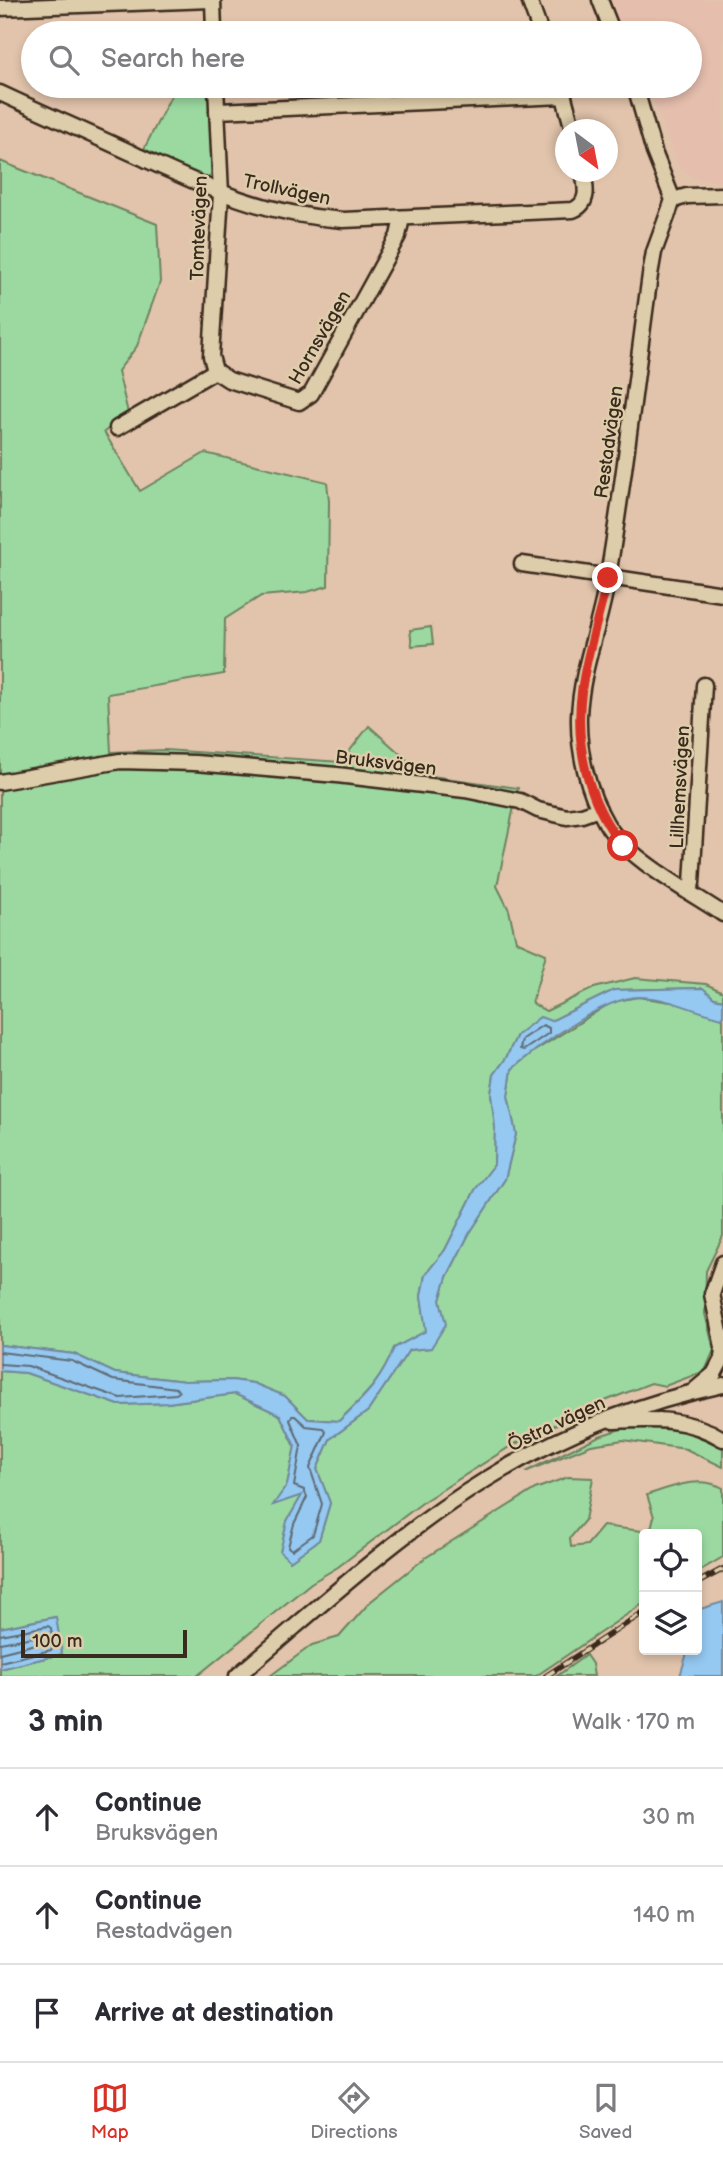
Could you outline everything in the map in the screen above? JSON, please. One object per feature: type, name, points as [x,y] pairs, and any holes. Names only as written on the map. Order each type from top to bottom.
[{"type":"street","points":[[0,8],[212,0],[213,21]]},
{"type":"street","points":[[529,0],[537,21]]},
{"type":"street","points":[[600,0],[608,21]]},
{"type":"street","name":"Trollvägen","points":[[0,93],[221,194],[261,207],[321,219],[573,210],[584,201],[584,182]]},
{"type":"street","name":"Tomtevägen","points":[[215,371],[211,356],[221,194],[216,98]]},
{"type":"street","points":[[217,111],[441,98]]},
{"type":"street","points":[[564,98],[570,119]]},
{"type":"street","points":[[638,98],[654,152],[673,200],[723,195]]},
{"type":"street","name":"Restadvägen","points":[[599,809],[586,771],[580,741],[582,685],[608,578],[654,253],[673,200]]},
{"type":"street","name":"Hornsvägen","points":[[215,371],[229,380],[299,402],[306,400],[398,236],[402,218]]},
{"type":"street","points":[[117,428],[215,371]]},
{"type":"street","points":[[522,564],[723,594]]},
{"type":"street","name":"Lillhemsvägen","points":[[688,890],[692,883],[704,685]]},
{"type":"street","name":"Bruksvägen","points":[[0,782],[120,761],[195,762],[465,790],[520,801],[538,810],[567,817],[599,809]]},
{"type":"street","points":[[599,809],[606,824],[623,846],[723,914]]},
{"type":"street","points":[[692,1392],[714,1374],[722,1359],[723,1347],[712,1294],[723,1263]]},
{"type":"street","points":[[717,1278],[723,1300]]},
{"type":"street","name":"Östra vägen","points":[[237,1676],[419,1526],[488,1478],[555,1442],[628,1410],[723,1385]]},
{"type":"street","points":[[601,1422],[675,1420],[703,1428],[723,1438]]},
{"type":"shaded area","points":[[610,0],[723,0],[723,181],[696,179],[679,168],[653,98],[702,98],[702,21],[618,21]]},
{"type":"shaded area","points":[[579,1645],[586,1655],[557,1676],[536,1676]]},
{"type":"green space","points":[[170,98],[210,98],[212,174],[204,179],[144,149]]},
{"type":"green space","points":[[0,161],[157,224],[160,282],[137,346],[118,371],[128,413],[104,432],[140,491],[205,453],[327,482],[328,586],[307,592],[261,596],[225,619],[224,674],[108,694],[111,752],[165,750],[341,762],[369,726],[424,775],[518,788],[497,886],[509,910],[516,941],[546,954],[532,1003],[546,1011],[594,988],[635,978],[706,984],[723,992],[723,1000],[714,998],[702,988],[614,990],[517,1035],[494,1075],[491,1094],[495,1127],[494,1165],[475,1190],[445,1250],[425,1275],[421,1297],[427,1331],[394,1348],[377,1379],[339,1421],[308,1419],[285,1396],[253,1383],[232,1380],[185,1381],[115,1373],[74,1354],[0,1345]]},
{"type":"green space","points":[[431,627],[433,644],[412,646],[410,630]]},
{"type":"green space","points":[[638,997],[677,1003],[723,1018],[723,1236],[706,1271],[705,1314],[714,1350],[705,1371],[665,1386],[651,1383],[605,1401],[511,1446],[426,1500],[338,1567],[311,1583],[197,1676],[0,1676],[0,1669],[62,1654],[55,1617],[0,1628],[0,1371],[26,1373],[119,1405],[168,1403],[235,1394],[280,1415],[295,1446],[287,1485],[275,1504],[303,1494],[287,1521],[290,1561],[319,1540],[330,1503],[317,1469],[330,1439],[368,1411],[409,1350],[431,1348],[447,1277],[469,1234],[505,1179],[516,1134],[508,1096],[512,1069],[533,1052],[612,1002]]},
{"type":"green space","points":[[675,1425],[723,1448],[723,1467],[686,1449],[623,1440],[591,1445],[525,1472],[599,1436],[630,1426]]},
{"type":"green space","points":[[568,1477],[593,1478],[585,1520],[570,1538],[571,1547],[587,1545],[603,1526],[639,1531],[639,1606],[536,1676],[270,1676],[312,1645],[339,1637],[370,1602],[425,1558],[535,1489]]},
{"type":"green space","points":[[695,1482],[723,1488],[723,1557],[702,1569],[702,1529],[648,1529],[651,1528],[654,1517],[647,1495]]},
{"type":"green space","points":[[586,1655],[592,1664],[594,1676],[557,1676]]},
{"type":"water","points":[[703,988],[714,998],[723,1000],[723,1018],[660,999],[624,999],[607,1005],[572,1025],[512,1069],[508,1096],[516,1134],[505,1179],[469,1234],[447,1277],[440,1300],[446,1324],[431,1348],[409,1350],[368,1411],[330,1439],[317,1469],[330,1503],[319,1540],[290,1561],[280,1552],[287,1521],[302,1495],[273,1505],[287,1485],[295,1446],[280,1415],[235,1394],[167,1403],[119,1405],[26,1373],[0,1371],[0,1345],[74,1354],[115,1373],[185,1381],[232,1380],[253,1383],[285,1396],[308,1419],[339,1421],[377,1380],[394,1348],[426,1331],[421,1296],[425,1275],[445,1250],[475,1190],[494,1165],[495,1127],[491,1094],[494,1075],[517,1035],[540,1017],[551,1021],[614,990]]},
{"type":"water","points":[[723,1602],[723,1676],[680,1676],[686,1655],[702,1655],[702,1608]]},
{"type":"water","points":[[56,1617],[62,1654],[0,1669],[0,1628]]},
{"type":"railway","points":[[702,1580],[723,1569]]},
{"type":"railway","points":[[546,1676],[639,1615]]},
{"type":"route","points":[[608,578],[582,685],[579,728],[582,753],[592,791],[606,824],[623,846]]}]
